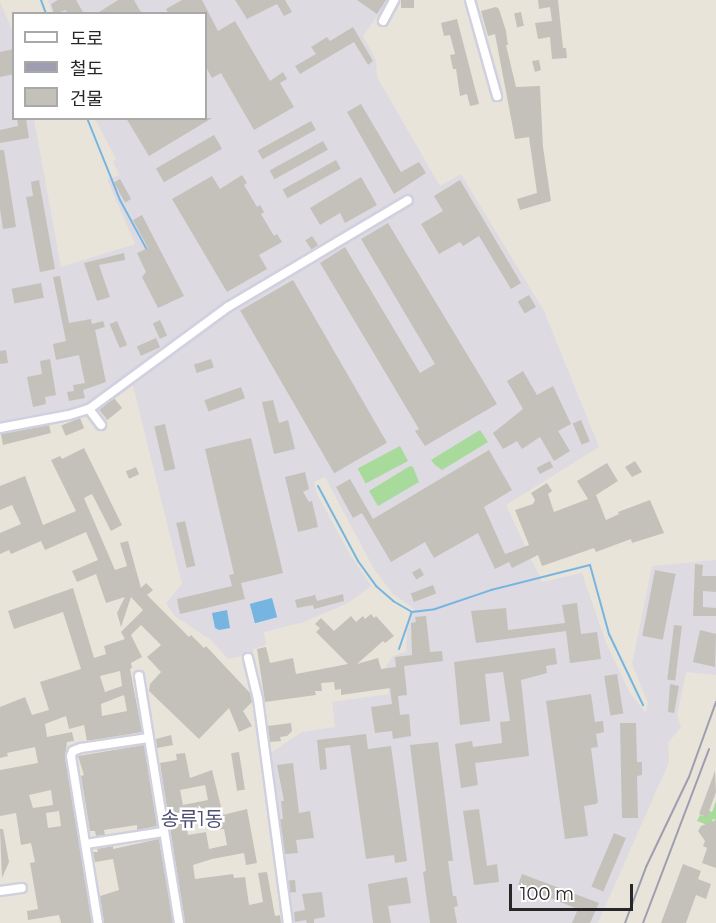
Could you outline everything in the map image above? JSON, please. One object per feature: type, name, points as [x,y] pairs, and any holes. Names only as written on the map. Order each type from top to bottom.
[{"type":"street","points":[[383,21],[394,0]]},
{"type":"street","points":[[470,0],[497,96]]},
{"type":"street","points":[[0,428],[88,409],[228,307],[408,200]]},
{"type":"street","points":[[88,409],[101,425]]},
{"type":"street","points":[[248,658],[269,760],[285,876],[288,923]]},
{"type":"street","points":[[139,676],[179,923]]},
{"type":"street","points":[[98,923],[70,756],[73,751],[112,742],[148,738]]},
{"type":"street","points":[[86,844],[163,832]]},
{"type":"street","points":[[0,891],[22,888]]},
{"type":"shaded area","points":[[48,0],[389,0],[363,36],[376,60],[377,77],[440,186],[461,174],[544,311],[599,447],[506,505],[542,582],[582,573],[606,643],[630,693],[646,713],[648,703],[632,664],[652,566],[716,560],[716,675],[686,672],[677,715],[681,727],[668,743],[669,762],[598,923],[293,923],[269,754],[302,732],[335,727],[332,702],[389,694],[386,666],[393,656],[406,652],[407,631],[414,609],[393,594],[374,569],[325,477],[314,482],[317,494],[349,553],[371,586],[348,603],[304,622],[264,632],[266,645],[253,649],[253,654],[228,659],[211,640],[175,616],[166,603],[182,584],[133,386],[126,375],[91,401],[74,410],[0,424],[0,2],[12,30],[12,120],[34,120],[61,267],[135,244],[107,179],[120,175],[113,162],[116,159],[96,120],[207,120],[207,12],[52,12]]},
{"type":"green space","points":[[480,430],[488,442],[442,470],[431,460]]},
{"type":"green space","points":[[400,446],[408,461],[366,484],[358,469]]},
{"type":"green space","points":[[410,466],[413,467],[419,482],[378,506],[369,491]]},
{"type":"green space","points":[[716,801],[716,820],[713,819],[710,826],[697,821],[700,815],[704,816],[707,810],[712,812]]},
{"type":"water","points":[[272,598],[277,617],[255,623],[250,604]]},
{"type":"water","points":[[227,610],[230,628],[219,630],[215,628],[212,613]]},
{"type":"building","points":[[58,0],[76,0],[83,12],[66,12],[66,10],[53,12],[51,4]]},
{"type":"building","points":[[118,0],[134,0],[141,12],[99,12]]},
{"type":"building","points":[[182,0],[202,0],[218,31],[235,21],[270,81],[283,72],[287,79],[280,83],[294,107],[254,130],[221,73],[212,78],[207,69],[207,12],[168,12],[166,9]]},
{"type":"building","points":[[235,0],[285,0],[292,12],[284,16],[277,4],[247,19]]},
{"type":"building","points":[[357,0],[386,0],[377,14]]},
{"type":"building","points":[[401,0],[414,0],[414,8],[401,8]]},
{"type":"building","points":[[538,0],[558,0],[563,48],[566,48],[567,58],[552,59],[550,37],[538,39],[535,23],[552,21],[550,7],[539,9]]},
{"type":"building","points":[[496,7],[499,9],[506,31],[508,45],[506,45],[516,87],[540,86],[543,147],[551,201],[520,210],[517,199],[537,193],[529,137],[515,139],[495,34],[488,36],[481,11]]},
{"type":"building","points":[[521,12],[524,26],[517,27],[514,13]]},
{"type":"building","points":[[457,19],[479,104],[470,106],[467,94],[460,96],[456,69],[453,69],[450,55],[455,54],[450,35],[444,36],[441,23]]},
{"type":"building","points":[[353,27],[373,61],[368,65],[354,42],[300,74],[295,66],[316,54],[311,47],[327,37],[330,41]]},
{"type":"building","points":[[12,49],[12,74],[0,77],[0,52]]},
{"type":"building","points":[[539,60],[541,70],[535,72],[532,61]]},
{"type":"building","points":[[361,104],[401,172],[419,162],[426,173],[394,194],[347,112]]},
{"type":"building","points":[[207,118],[212,118],[149,156],[127,120],[207,120]]},
{"type":"building","points":[[17,120],[26,120],[29,138],[0,143],[0,130],[18,126]]},
{"type":"building","points":[[311,121],[316,130],[262,159],[258,151]]},
{"type":"building","points":[[214,135],[222,149],[164,182],[156,169]]},
{"type":"building","points":[[323,141],[328,150],[274,179],[270,171]]},
{"type":"building","points":[[0,150],[4,150],[16,227],[3,229],[0,209]]},
{"type":"building","points":[[336,160],[341,169],[287,198],[283,190]]},
{"type":"building","points":[[242,175],[247,183],[244,185],[257,207],[260,205],[264,212],[261,214],[274,236],[277,234],[282,242],[259,255],[267,269],[227,292],[172,199],[212,176],[220,189]]},
{"type":"building","points":[[361,177],[377,205],[345,223],[340,213],[320,225],[310,208]]},
{"type":"building","points":[[120,179],[131,199],[125,203],[114,182]]},
{"type":"building","points":[[39,180],[55,269],[40,272],[26,197],[33,196],[31,182]]},
{"type":"building","points":[[460,180],[521,283],[511,289],[479,236],[463,246],[460,242],[439,254],[421,224],[443,211],[434,196]]},
{"type":"building","points":[[142,215],[184,296],[158,308],[142,277],[146,272],[137,253],[148,248],[133,220]]},
{"type":"building","points":[[388,223],[497,404],[425,446],[415,431],[419,429],[320,263],[345,247],[420,373],[435,364],[361,239]]},
{"type":"building","points":[[312,236],[318,245],[312,250],[305,240]]},
{"type":"building","points":[[124,253],[125,260],[99,265],[110,297],[97,301],[84,263]]},
{"type":"building","points":[[60,276],[69,323],[91,319],[92,324],[103,321],[105,327],[95,330],[106,382],[83,390],[85,398],[69,401],[67,392],[74,391],[73,385],[85,383],[79,355],[56,360],[53,344],[66,341],[53,277]]},
{"type":"building","points":[[293,280],[387,443],[334,473],[240,310]]},
{"type":"building","points":[[41,283],[44,298],[14,303],[12,289]]},
{"type":"building","points":[[529,295],[536,307],[525,314],[518,302]]},
{"type":"building","points":[[160,320],[167,335],[160,339],[153,323]]},
{"type":"building","points":[[117,321],[127,345],[120,348],[110,324]]},
{"type":"building","points":[[156,338],[160,347],[141,356],[137,347]]},
{"type":"building","points":[[6,350],[8,363],[0,364],[0,351]]},
{"type":"building","points":[[50,359],[56,395],[45,397],[46,404],[33,407],[27,377],[42,374],[40,361]]},
{"type":"building","points":[[211,359],[214,368],[197,373],[194,365]]},
{"type":"building","points":[[523,371],[537,395],[553,386],[571,424],[558,431],[570,451],[554,461],[540,437],[522,449],[517,441],[503,449],[493,433],[523,409],[507,381]]},
{"type":"building","points":[[241,387],[245,398],[208,412],[204,400]]},
{"type":"building","points":[[114,398],[122,408],[107,420],[99,410]]},
{"type":"building","points":[[273,400],[279,423],[288,420],[295,449],[274,454],[262,402]]},
{"type":"building","points":[[80,418],[84,428],[66,436],[61,425]]},
{"type":"building","points":[[581,420],[590,441],[582,445],[573,424]]},
{"type":"building","points":[[165,424],[175,469],[165,471],[154,426]]},
{"type":"building","points":[[49,425],[51,433],[3,445],[1,434]]},
{"type":"building","points":[[251,438],[283,573],[241,583],[245,599],[180,614],[177,599],[232,586],[229,575],[234,574],[205,449]]},
{"type":"building","points":[[84,448],[122,525],[111,531],[92,494],[84,498],[115,570],[127,566],[120,543],[128,541],[141,588],[146,583],[153,590],[147,595],[189,637],[191,635],[204,648],[206,646],[250,693],[252,702],[243,711],[252,726],[239,732],[229,708],[199,739],[149,691],[150,684],[161,672],[147,657],[161,645],[141,625],[131,635],[142,657],[131,663],[132,668],[130,669],[142,732],[87,741],[84,725],[69,729],[66,716],[45,724],[47,737],[72,732],[74,741],[67,742],[65,757],[92,923],[61,923],[59,915],[28,920],[27,911],[38,909],[30,863],[35,862],[31,843],[21,845],[16,813],[0,816],[0,770],[38,763],[35,747],[7,753],[8,756],[0,758],[0,707],[25,697],[32,715],[49,710],[40,682],[81,669],[63,612],[14,629],[8,611],[73,588],[94,658],[106,654],[104,646],[125,639],[121,632],[143,610],[131,597],[121,627],[117,613],[125,597],[106,603],[96,574],[77,582],[72,571],[98,560],[86,532],[45,550],[41,541],[11,554],[9,550],[0,554],[0,533],[21,524],[12,505],[0,510],[0,486],[25,476],[43,525],[76,511],[51,460],[60,456],[62,459]],"holes":[[[120,671],[122,686],[105,692],[100,676]],[[124,695],[127,711],[102,716],[101,704]],[[51,790],[53,805],[33,808],[29,795]],[[59,811],[61,826],[48,828],[46,813]]]},
{"type":"building","points":[[489,450],[512,490],[484,507],[505,554],[529,545],[515,510],[533,504],[535,500],[531,493],[547,483],[552,491],[548,494],[554,512],[588,499],[577,481],[607,463],[618,481],[596,495],[606,520],[619,514],[618,512],[650,500],[664,533],[632,543],[631,539],[596,552],[594,548],[542,566],[538,555],[512,568],[509,562],[495,569],[478,533],[434,558],[425,542],[391,562],[362,513],[353,518],[336,487],[350,479],[373,519]]},
{"type":"building","points":[[550,461],[553,467],[540,474],[537,468]]},
{"type":"building","points":[[635,461],[642,472],[632,477],[625,467]]},
{"type":"building","points":[[136,467],[139,474],[129,479],[126,471]]},
{"type":"building","points":[[305,472],[309,489],[303,492],[309,502],[312,501],[318,527],[298,532],[285,477]]},
{"type":"building","points":[[185,521],[195,566],[187,568],[176,523]]},
{"type":"building","points":[[695,564],[703,565],[702,576],[716,576],[716,592],[703,591],[703,607],[716,608],[716,616],[693,616]]},
{"type":"building","points":[[420,568],[424,575],[416,579],[412,572]]},
{"type":"building","points":[[655,570],[676,574],[663,640],[642,636]]},
{"type":"building","points":[[433,585],[436,593],[414,602],[411,594]]},
{"type":"building","points":[[343,594],[344,601],[314,609],[313,605],[297,608],[295,600],[315,595],[317,601]]},
{"type":"building","points":[[577,603],[581,634],[597,632],[601,659],[570,663],[566,631],[476,643],[471,611],[506,608],[508,630],[565,623],[562,605]]},
{"type":"building","points":[[371,614],[374,618],[376,616],[394,636],[385,643],[383,641],[357,664],[378,658],[381,669],[396,667],[395,657],[412,655],[411,623],[416,622],[415,617],[426,616],[430,652],[442,651],[443,661],[404,666],[407,695],[398,696],[400,715],[409,714],[411,736],[393,739],[392,731],[375,733],[371,707],[392,704],[390,688],[341,695],[341,689],[335,690],[334,682],[321,683],[322,691],[315,691],[316,695],[265,702],[257,649],[266,647],[270,663],[293,658],[296,674],[348,664],[316,632],[320,628],[315,624],[321,618],[334,631],[351,616],[356,622],[363,616],[365,619]]},
{"type":"building","points":[[674,625],[682,626],[675,681],[667,680]]},
{"type":"building","points":[[700,630],[716,634],[715,667],[693,662]]},
{"type":"building","points":[[555,648],[557,664],[546,666],[547,673],[521,680],[529,756],[475,763],[478,785],[461,788],[455,744],[472,741],[473,747],[502,743],[500,722],[510,721],[503,672],[485,674],[490,721],[460,725],[454,662]]},
{"type":"building","points":[[617,674],[623,714],[610,716],[604,676]]},
{"type":"building","points":[[670,684],[679,686],[674,713],[668,712]]},
{"type":"building","points":[[591,694],[595,722],[603,721],[604,732],[596,734],[598,747],[591,748],[598,802],[584,806],[588,836],[565,839],[546,701]]},
{"type":"building","points":[[291,723],[292,731],[287,736],[280,737],[281,741],[270,742],[268,726]]},
{"type":"building","points":[[620,723],[636,723],[637,762],[642,762],[642,775],[637,776],[638,818],[622,818]]},
{"type":"building","points":[[366,734],[368,749],[391,746],[407,861],[395,863],[394,855],[366,859],[350,745],[325,748],[327,769],[320,770],[317,740]]},
{"type":"building","points":[[171,735],[173,745],[157,748],[156,739]]},
{"type":"building","points":[[438,742],[453,861],[448,861],[453,896],[456,896],[458,906],[454,907],[457,923],[430,923],[423,872],[426,871],[410,745]]},
{"type":"building","points":[[144,745],[157,826],[137,830],[137,825],[104,830],[105,835],[96,836],[95,831],[90,831],[81,776],[84,775],[78,756]]},
{"type":"building","points":[[239,752],[245,790],[237,791],[231,753]]},
{"type":"building","points":[[185,753],[190,778],[212,770],[223,815],[247,809],[257,863],[246,865],[244,853],[212,859],[193,865],[195,879],[233,874],[234,878],[245,877],[249,905],[263,902],[258,873],[267,872],[275,916],[280,915],[281,923],[185,923],[160,763],[177,760],[176,754]],"holes":[[[205,785],[208,800],[183,805],[180,790]],[[209,810],[211,830],[224,829],[227,845],[209,849],[206,832],[188,835],[185,814]]]},
{"type":"building","points":[[293,763],[299,813],[310,811],[314,838],[296,840],[298,853],[285,854],[280,819],[283,819],[281,801],[284,801],[277,765]]},
{"type":"building","points":[[715,771],[716,792],[707,817],[699,814]]},
{"type":"building","points":[[479,809],[487,866],[497,864],[499,882],[474,885],[463,811]]},
{"type":"building","points":[[716,820],[716,868],[702,863],[707,848],[703,846],[705,841],[698,831],[701,826]]},
{"type":"building","points":[[0,829],[3,829],[9,862],[2,878]]},
{"type":"building","points":[[614,833],[626,838],[603,891],[591,886]]},
{"type":"building","points":[[159,839],[173,923],[104,923],[100,896],[119,890],[113,859],[95,862],[93,852],[98,852],[97,849],[113,846],[113,849]]},
{"type":"building","points":[[683,864],[701,871],[698,879],[711,884],[706,899],[696,895],[686,923],[661,923]]},
{"type":"building","points":[[522,874],[599,903],[590,923],[572,923],[578,909],[518,885]]},
{"type":"building","points":[[407,877],[411,903],[388,906],[391,923],[373,923],[368,884]]},
{"type":"building","points":[[295,880],[296,892],[290,892],[289,881]]},
{"type":"building","points":[[322,892],[325,917],[314,919],[314,923],[307,923],[306,920],[295,922],[294,912],[305,910],[302,894]]},
{"type":"waterway","points":[[41,0],[45,12]]},
{"type":"waterway","points":[[88,120],[120,200],[147,250]]},
{"type":"waterway","points":[[318,486],[358,561],[376,586],[393,601],[412,612],[435,609],[491,590],[590,565],[609,634],[643,705]]},
{"type":"waterway","points":[[399,649],[412,612]]},
{"type":"railway","points":[[625,923],[646,867],[689,777],[716,702]]},
{"type":"railway","points":[[643,923],[709,749]]},
{"type":"district","name":"송류1동","points":[[192,819]]}]
